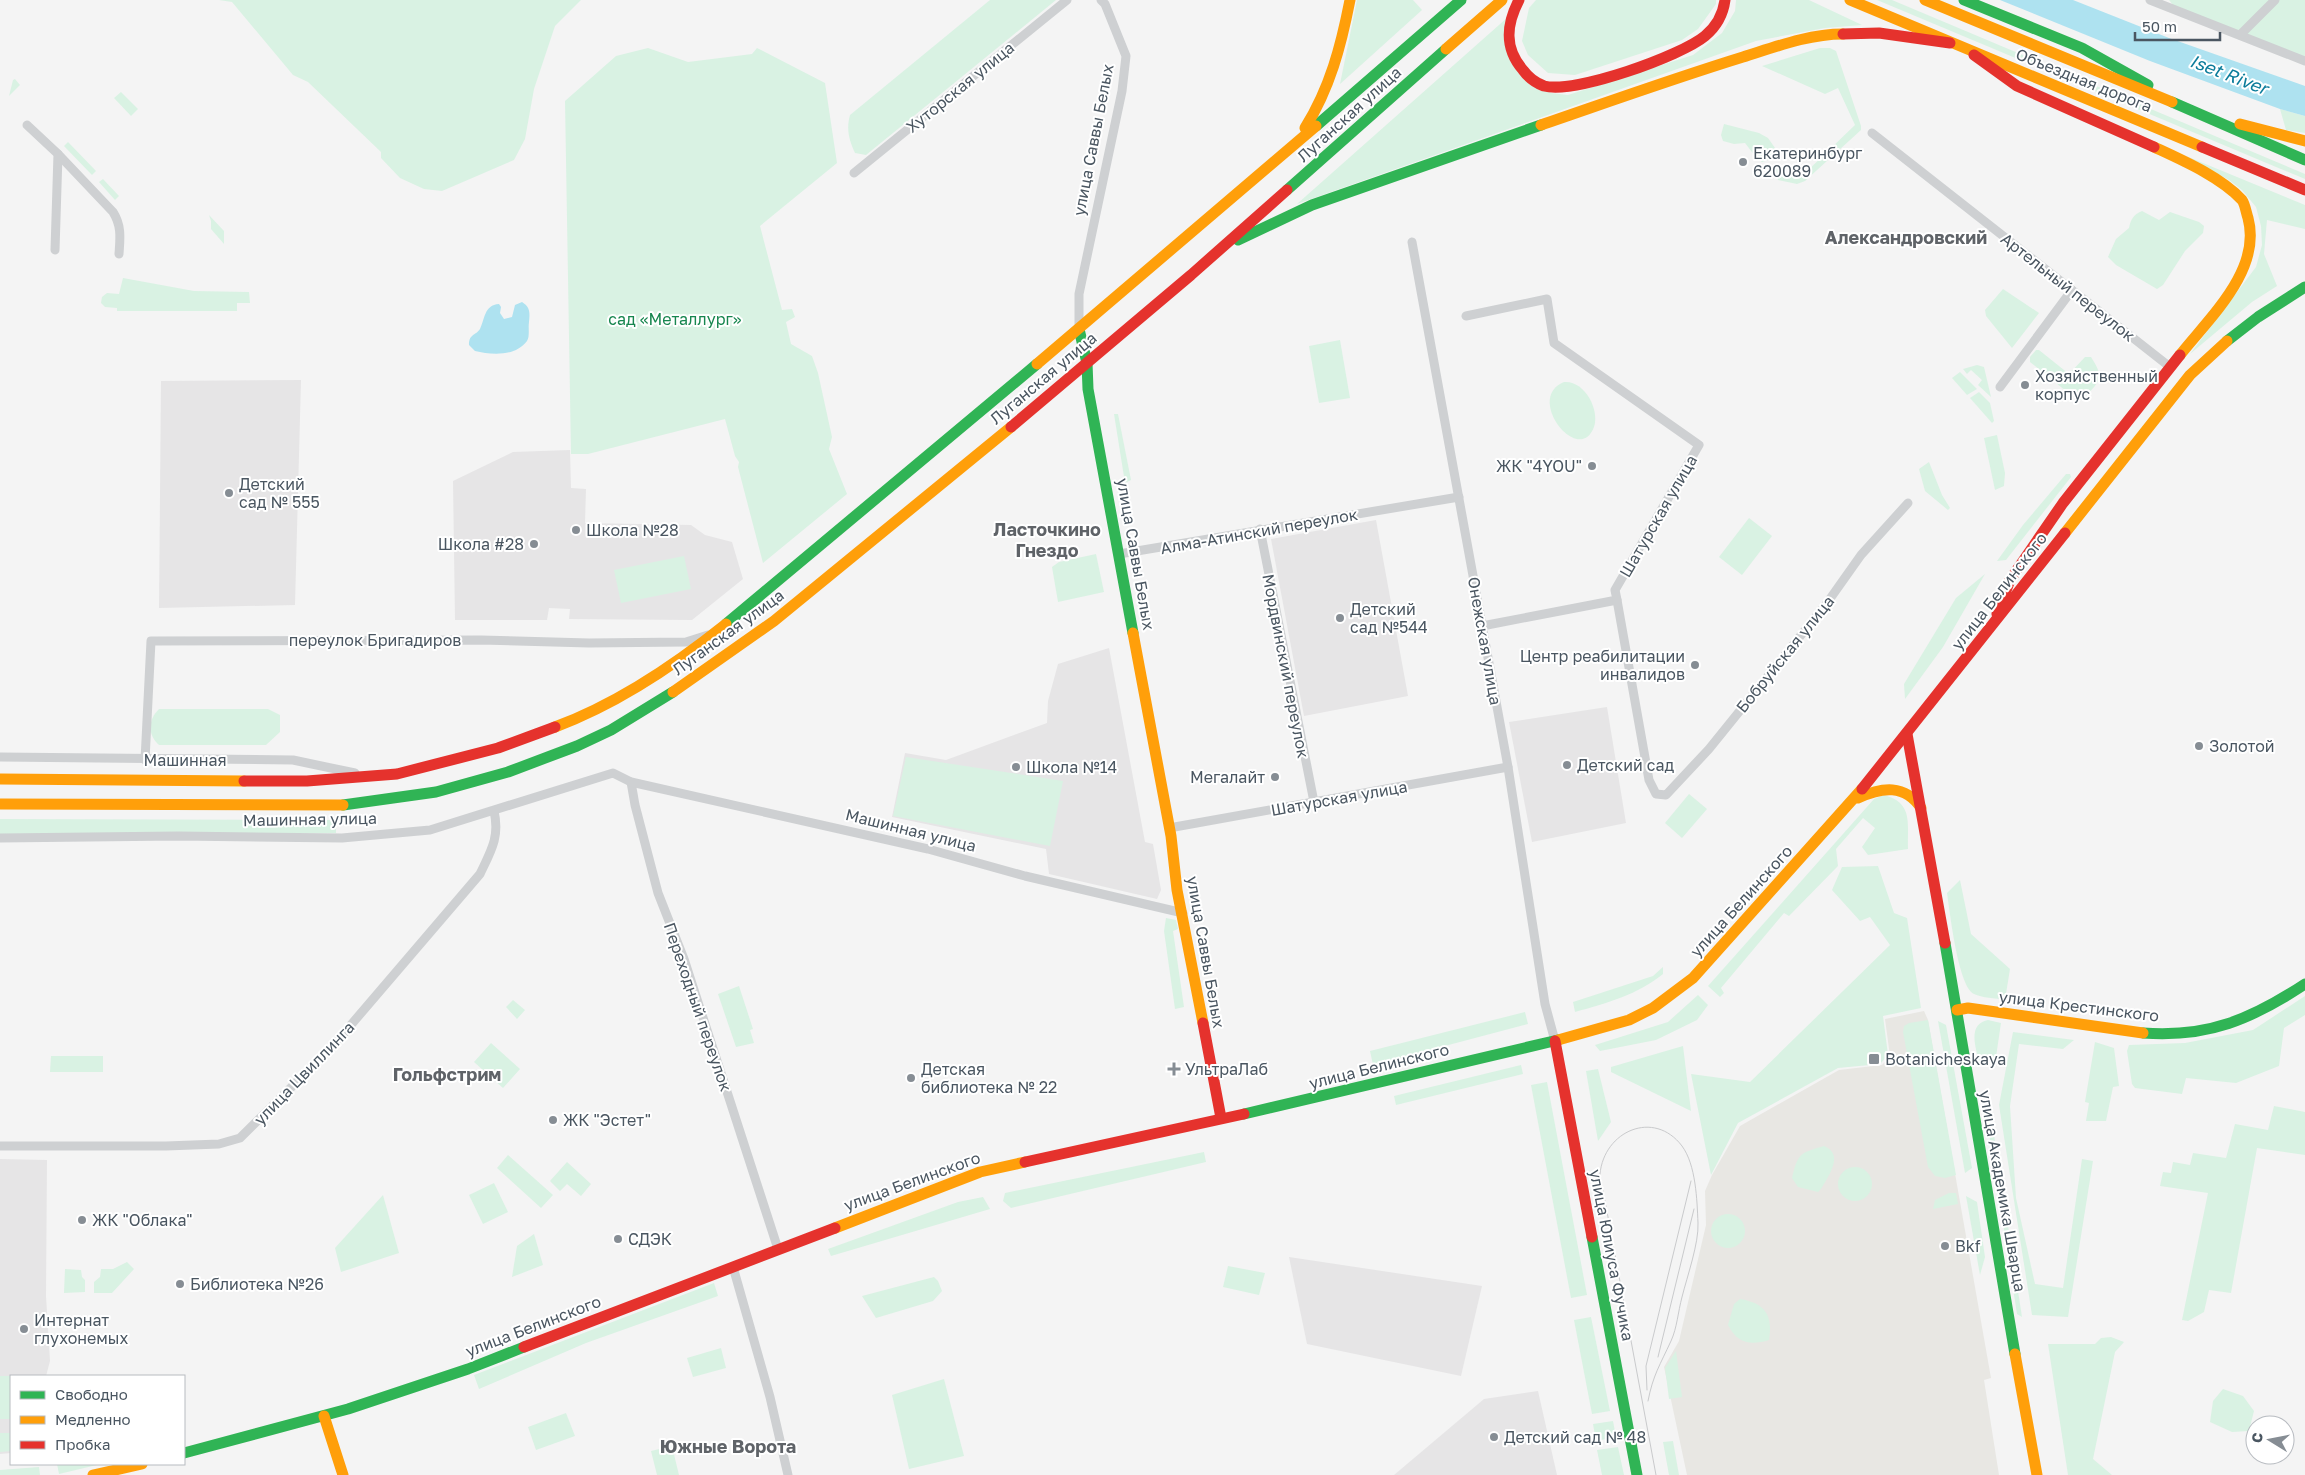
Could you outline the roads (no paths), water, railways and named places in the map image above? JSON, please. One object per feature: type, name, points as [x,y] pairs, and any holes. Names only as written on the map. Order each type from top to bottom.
[{"type":"main road","points":[[1274,162],[1302,131],[1316,112],[1324,95],[1338,59],[1350,0]]},
{"type":"main road","name":"Луганская улица","points":[[368,776],[397,774],[498,748],[558,726],[609,703],[692,651],[761,596],[821,543],[1079,329],[1461,0]]},
{"type":"main road","name":"Луганская улица","points":[[577,746],[611,730],[690,682],[774,621],[1087,363],[1222,248],[1502,0]]},
{"type":"main road","points":[[1519,0],[1509,24],[1508,36],[1513,58],[1522,70],[1536,83],[1556,87],[1588,82],[1685,49],[1697,42],[1719,20],[1725,0]]},
{"type":"main road","name":"Объездная дорога","points":[[1850,0],[2305,190]]},
{"type":"main road","points":[[1925,0],[2171,101]]},
{"type":"main road","points":[[1964,0],[2069,42],[2128,71],[2171,101]]},
{"type":"main road","points":[[1222,248],[1312,205],[1670,81],[1786,44],[1830,34],[1879,33],[1950,43]]},
{"type":"main road","points":[[1966,50],[2016,86],[2186,162],[2222,184],[2243,201],[2251,230],[2250,248],[2244,269],[2235,285],[2063,503],[2010,580],[1994,623]]},
{"type":"main road","name":"Объездная дорога","points":[[2171,101],[2305,160]]},
{"type":"main road","points":[[2202,114],[2305,141]]},
{"type":"main road","name":"улица Белинского","points":[[185,1453],[324,1416],[468,1369],[980,1172],[1308,1100],[1555,1041],[1629,1020],[1653,1008],[1672,996],[1693,978],[1853,800],[2190,375],[2222,344],[2258,316],[2305,288]]},
{"type":"main road","name":"улица Саввы Белых","points":[[1079,329],[1087,363],[1088,389],[1169,828],[1182,913],[1221,1118]]},
{"type":"main road","name":"улица Академика Шварца","points":[[1907,734],[1922,810],[1985,1182],[2038,1475]]},
{"type":"main road","name":"Машинная улица","points":[[0,804],[335,806],[436,792],[508,772],[577,746]]},
{"type":"main road","points":[[0,779],[308,781],[368,776]]},
{"type":"main road","points":[[1853,800],[1872,791],[1890,788],[1908,793],[1922,810]]},
{"type":"main road","name":"улица Крестинского","points":[[1957,1010],[1968,1008],[2159,1034],[2198,1032],[2239,1020],[2268,1008],[2305,984]]},
{"type":"main road","name":"улица Юлиуса Фучика","points":[[1555,1041],[1637,1475]]},
{"type":"main road","points":[[324,1416],[343,1475]]},
{"type":"main road","points":[[93,1475],[138,1465]]},
{"type":"street","name":"Хуторская улица","points":[[854,173],[1066,0]]},
{"type":"street","name":"улица Саввы Белых","points":[[1079,329],[1079,294],[1122,91],[1126,56],[1105,4],[1101,0]]},
{"type":"street","points":[[2150,0],[2169,4],[2305,61]]},
{"type":"street","points":[[2240,35],[2275,0]]},
{"type":"street","points":[[27,124],[113,212],[118,220],[120,232],[119,254]]},
{"type":"street","name":"Артельный переулок","points":[[1872,133],[2170,367]]},
{"type":"street","points":[[55,250],[58,154]]},
{"type":"street","name":"Онежская улица","points":[[1412,242],[1508,767],[1545,1004],[1555,1041]]},
{"type":"street","points":[[2000,387],[2072,290]]},
{"type":"street","name":"Шатурская улица","points":[[1466,316],[1547,299],[1554,343],[1699,444],[1615,590],[1616,600],[1482,626]]},
{"type":"street","name":"Алма-Атинский переулок","points":[[1119,554],[1459,497]]},
{"type":"street","name":"Бобруйская улица","points":[[1616,600],[1649,780],[1656,794],[1666,795],[1709,749],[1827,602],[1861,555],[1908,504]]},
{"type":"street","name":"Мордвинский переулок","points":[[1260,530],[1314,802]]},
{"type":"street","name":"переулок Бригадиров","points":[[144,760],[151,641],[481,640],[686,642],[716,632]]},
{"type":"street","name":"Машинная","points":[[0,757],[144,760],[294,760],[368,776]]},
{"type":"street","name":"Шатурская улица","points":[[1169,828],[1508,767]]},
{"type":"street","name":"Машинная улица","points":[[0,838],[178,836],[342,838],[430,830],[613,773],[631,782],[928,849],[1025,876],[1182,913]]},
{"type":"street","name":"Переходный переулок","points":[[631,782],[635,805],[658,893],[684,959],[778,1250]]},
{"type":"street","name":"улица Цвиллинга","points":[[0,1146],[193,1145],[229,1143],[240,1138],[332,1048],[480,874],[494,844],[498,826],[494,811]]},
{"type":"street","points":[[733,1267],[768,1389],[788,1475]]},
{"type":"water","name":"Iset River","points":[[2000,0],[2073,0],[2169,38],[2305,86],[2305,116],[2280,109],[2150,61]]},
{"type":"water","points":[[522,302],[529,310],[529,334],[527,341],[522,346],[516,350],[495,354],[475,351],[469,345],[470,339],[480,329],[490,307],[499,304],[501,307],[500,313],[504,319],[512,317],[515,305]]},
{"type":"tram line","points":[[1648,1401],[1660,1364],[1675,1331],[1695,1250],[1698,1223],[1695,1183],[1687,1154],[1671,1135],[1658,1129],[1645,1127],[1632,1130],[1620,1136],[1611,1146],[1604,1159],[1600,1174],[1656,1475]]},
{"type":"tram line","points":[[1647,1390],[1646,1366],[1691,1181]]},
{"type":"tram line","points":[[1658,1357],[1694,1209]]},
{"type":"place","name":"Екатеринбург 620089","points":[[1743,162]]},
{"type":"place","name":"Хозяйственный корпус","points":[[2025,385]]},
{"type":"place","name":"ЖК \"4YOU\"","points":[[1592,466]]},
{"type":"place","name":"Детский сад № 555","points":[[229,493]]},
{"type":"place","name":"Школа №28","points":[[576,530]]},
{"type":"place","name":"Школа #28","points":[[534,544]]},
{"type":"place","name":"Детский сад №544","points":[[1340,618]]},
{"type":"place","name":"Центр реабилитации инвалидов","points":[[1695,665]]},
{"type":"place","name":"Золотой","points":[[2199,746]]},
{"type":"place","name":"Детский сад","points":[[1567,765]]},
{"type":"place","name":"Школа №14","points":[[1016,767]]},
{"type":"place","name":"Мегалайт","points":[[1275,777]]},
{"type":"place","name":"Botanicheskaya","points":[[1874,1059]]},
{"type":"place","name":"УльтраЛаб","points":[[1174,1069]]},
{"type":"place","name":"Детская библиотека № 22","points":[[911,1078]]},
{"type":"place","name":"ЖК \"Эстет\"","points":[[553,1120]]},
{"type":"place","name":"ЖК \"Облака\"","points":[[82,1220]]},
{"type":"place","name":"СДЭК","points":[[618,1239]]},
{"type":"place","name":"Bkf","points":[[1945,1246]]},
{"type":"place","name":"Библиотека №26","points":[[180,1284]]},
{"type":"place","name":"Интернат глухонемых","points":[[24,1329]]},
{"type":"place","name":"Детский сад № 48","points":[[1494,1437]]},
{"type":"district","name":"Александровский","points":[[1906,237]]},
{"type":"district","name":"Ласточкино Гнездо","points":[[1047,539]]},
{"type":"district","name":"Гольфстрим","points":[[447,1074]]},
{"type":"district","name":"Южные Ворота","points":[[728,1446]]},
{"type":"park label","name":"сад «Металлург»","points":[[675,319]]}]
